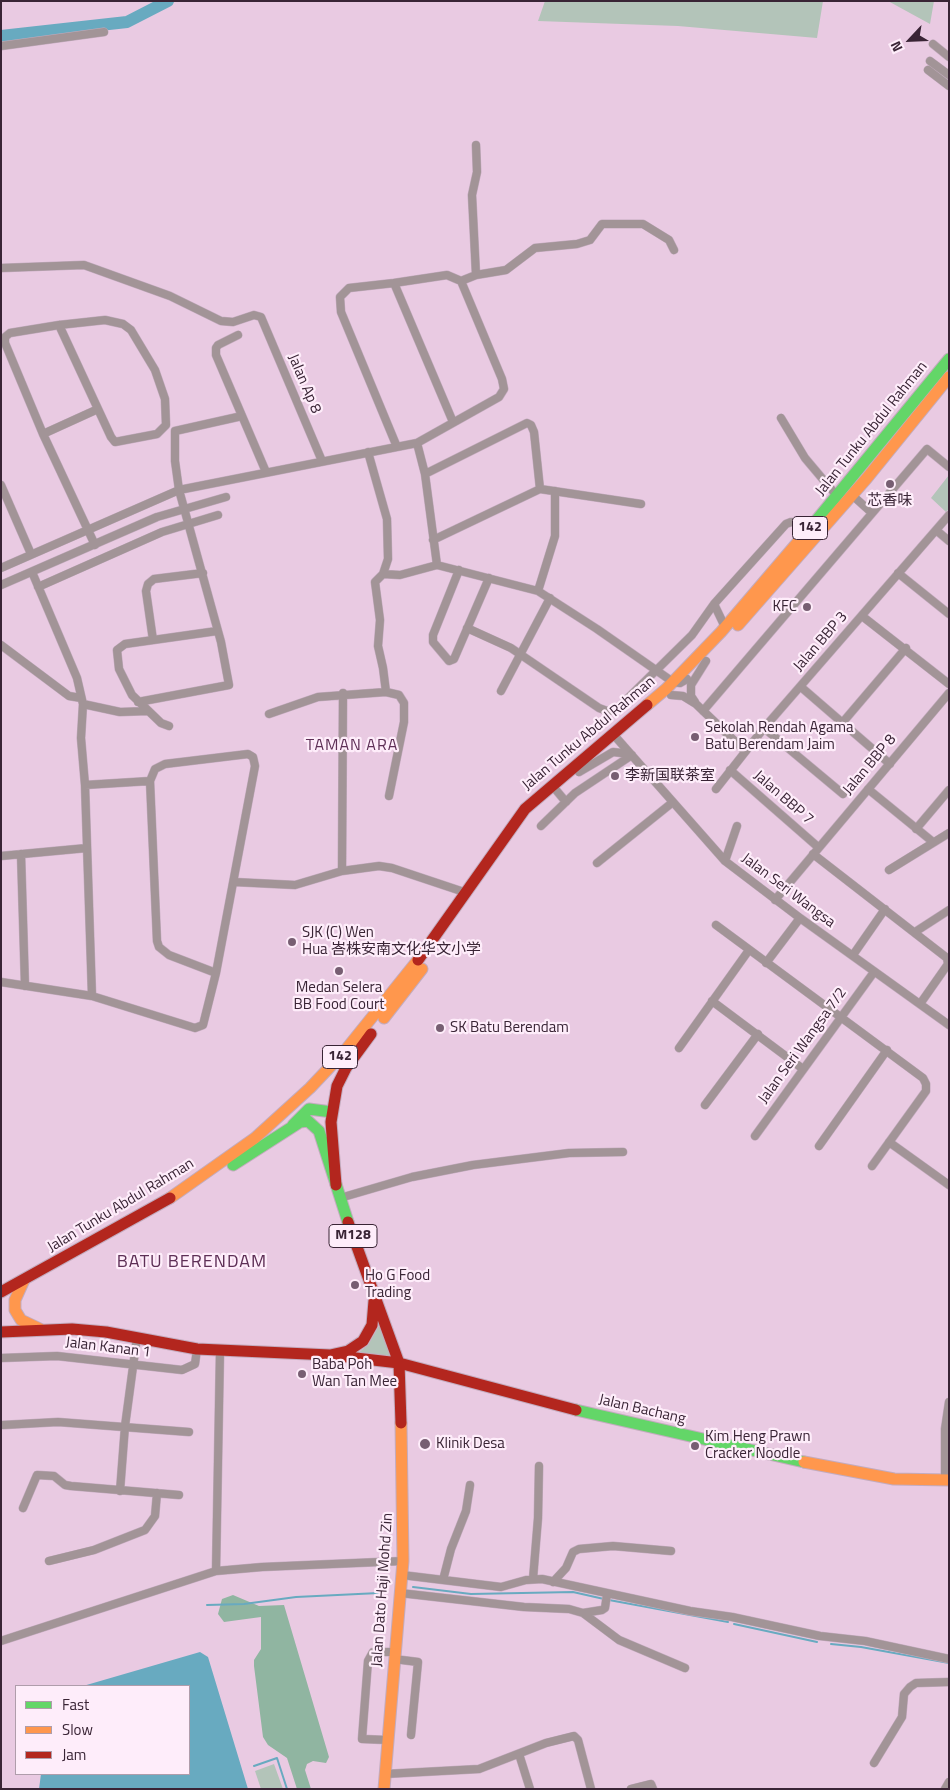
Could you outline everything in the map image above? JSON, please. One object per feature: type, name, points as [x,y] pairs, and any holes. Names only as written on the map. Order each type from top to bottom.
[{"type":"main road","name":"Jalan Tunku Abdul Rahman","points":[[332,1112],[337,1086],[346,1068],[421,971],[523,824],[556,790],[579,772],[673,682],[725,628],[946,367]]},
{"type":"main road","name":"Jalan Tunku Abdul Rahman","points":[[1,1292],[182,1191],[271,1125],[344,1052],[410,971],[467,892],[507,832],[531,803],[671,695],[706,661],[852,495],[949,377]]},
{"type":"main road","points":[[293,1125],[302,1112],[310,1109],[332,1112]]},
{"type":"main road","name":"M128","points":[[332,1112],[336,1185],[399,1363]]},
{"type":"main road","points":[[182,1191],[218,1175],[293,1125],[308,1121],[315,1125],[319,1131],[336,1185]]},
{"type":"main road","points":[[24,1280],[15,1300],[15,1310],[21,1320],[42,1330]]},
{"type":"main road","points":[[1,1332],[72,1329],[137,1337],[197,1349],[330,1354],[357,1347],[368,1334],[374,1316],[372,1287]]},
{"type":"main road","name":"Jalan Bachang","points":[[330,1354],[399,1363],[544,1402],[837,1470],[894,1479],[947,1480]]},
{"type":"main road","name":"Jalan Dato Haji Mohd Zin","points":[[384,1789],[403,1561],[404,1514],[399,1363]]},
{"type":"street","points":[[1,46],[104,32]]},
{"type":"street","points":[[933,44],[949,57]]},
{"type":"street","points":[[930,61],[949,75]]},
{"type":"street","points":[[928,70],[949,86]]},
{"type":"street","points":[[476,145],[477,172],[472,195],[476,274]]},
{"type":"street","points":[[397,447],[339,305],[340,297],[349,288],[447,276],[461,281],[476,274],[506,270],[535,248],[590,240],[602,224],[643,224],[669,240],[674,250]]},
{"type":"street","name":"Jalan Ap 8","points":[[1,268],[84,265],[170,296],[221,322],[233,322],[254,315],[261,317],[322,461]]},
{"type":"street","points":[[1,568],[179,490],[417,443],[495,400],[504,388],[502,379],[461,281]]},
{"type":"street","points":[[394,283],[453,422]]},
{"type":"street","points":[[59,325],[110,437],[115,442],[158,434],[166,425],[166,399],[155,370],[131,330],[123,324],[105,320],[59,325],[10,333],[4,340],[43,434],[95,545]]},
{"type":"street","points":[[238,335],[218,345],[215,351],[266,472]]},
{"type":"street","points":[[935,393],[949,388]]},
{"type":"street","points":[[43,434],[98,409]]},
{"type":"street","points":[[138,702],[229,685],[203,573],[179,490],[175,461],[175,432],[242,416]]},
{"type":"street","points":[[781,418],[805,458],[837,496]]},
{"type":"street","points":[[425,474],[527,423],[531,425],[534,432],[540,489]]},
{"type":"street","points":[[417,443],[425,474],[437,565]]},
{"type":"street","points":[[702,711],[927,448],[949,467]]},
{"type":"street","points":[[368,452],[386,519],[388,559],[383,574],[375,582],[374,587],[380,620],[378,646],[384,668],[386,692]]},
{"type":"street","points":[[1,485],[4,499],[31,554]]},
{"type":"street","points":[[433,540],[540,489],[641,504]]},
{"type":"street","points":[[538,592],[554,541],[555,491]]},
{"type":"street","points":[[852,495],[872,513]]},
{"type":"street","points":[[1,585],[184,508],[226,497]]},
{"type":"street","name":"Jalan BBP 3","points":[[716,789],[764,728],[949,515]]},
{"type":"street","points":[[38,587],[162,532],[188,523],[218,516]]},
{"type":"street","points":[[467,628],[521,654],[600,708],[608,711],[615,710],[692,635],[714,604],[786,524],[791,522],[812,526]]},
{"type":"street","points":[[936,530],[949,541]]},
{"type":"street","points":[[383,574],[400,575],[437,565],[538,592],[550,598],[673,682],[680,684],[687,679]]},
{"type":"street","points":[[459,570],[433,635],[433,642],[447,660],[454,659],[489,578]]},
{"type":"street","points":[[32,572],[75,672],[82,701],[81,738],[85,785],[92,996]]},
{"type":"street","points":[[153,640],[146,591],[148,584],[154,579],[203,573]]},
{"type":"street","points":[[898,573],[949,614]]},
{"type":"street","points":[[501,691],[550,598]]},
{"type":"street","points":[[714,604],[725,628]]},
{"type":"street","points":[[862,616],[906,648],[949,684]]},
{"type":"street","points":[[169,726],[161,723],[138,702],[121,674],[117,662],[117,650],[125,644],[217,631]]},
{"type":"street","points":[[1,645],[69,696],[120,712],[148,711]]},
{"type":"street","points":[[843,722],[906,648]]},
{"type":"street","points":[[706,661],[691,685],[691,696],[702,711],[745,751]]},
{"type":"street","points":[[801,687],[890,764]]},
{"type":"street","points":[[269,714],[311,698],[344,693],[386,692],[400,695],[404,703],[404,722],[389,796]]},
{"type":"street","points":[[342,871],[344,693]]},
{"type":"street","name":"Jalan BBP 8","points":[[776,900],[818,847],[949,694]]},
{"type":"street","points":[[671,695],[683,696],[696,704]]},
{"type":"street","points":[[764,728],[843,794]]},
{"type":"street","name":"Jalan Seri Wangsa","points":[[615,737],[725,861],[800,918],[949,1025]]},
{"type":"street","points":[[579,772],[613,752],[618,751],[632,755]]},
{"type":"street","points":[[1,982],[92,996],[198,1028],[204,1022],[216,973],[234,882],[244,815],[255,766],[252,757],[244,754],[165,764],[155,769],[150,781],[157,941],[159,947],[169,955],[216,973]]},
{"type":"street","points":[[541,826],[566,802],[632,755]]},
{"type":"street","name":"Jalan BBP 7","points":[[730,770],[818,847]]},
{"type":"street","points":[[85,785],[150,781]]},
{"type":"street","points":[[868,789],[932,842]]},
{"type":"street","points":[[556,790],[566,802]]},
{"type":"street","points":[[916,829],[949,790]]},
{"type":"street","points":[[597,863],[673,802]]},
{"type":"street","points":[[725,861],[737,826]]},
{"type":"street","points":[[890,870],[949,833]]},
{"type":"street","points":[[1,856],[87,848]]},
{"type":"street","points":[[22,854],[25,986]]},
{"type":"street","points":[[813,854],[944,954],[949,961],[920,1004]]},
{"type":"street","points":[[234,882],[295,886],[342,871],[368,867],[392,868],[467,892]]},
{"type":"street","points":[[853,955],[885,909]]},
{"type":"street","points":[[916,932],[949,910]]},
{"type":"street","points":[[766,963],[800,918]]},
{"type":"street","points":[[716,925],[923,1078],[926,1084],[922,1097],[872,1166]]},
{"type":"street","points":[[679,1048],[749,950]]},
{"type":"street","name":"Jalan Seri Wangsa 7/2","points":[[755,1136],[874,972]]},
{"type":"street","points":[[712,1002],[758,1034],[803,1069]]},
{"type":"street","points":[[704,1105],[758,1034]]},
{"type":"street","points":[[819,1146],[887,1050]]},
{"type":"street","points":[[889,1142],[949,1184]]},
{"type":"street","points":[[340,1198],[412,1177],[473,1165],[569,1153],[623,1152]]},
{"type":"street","points":[[120,1491],[125,1426],[137,1337]]},
{"type":"street","name":"Jalan Kanan 1","points":[[1,1358],[57,1356],[187,1370],[195,1364],[197,1349]]},
{"type":"street","points":[[216,1571],[220,1351]]},
{"type":"street","points":[[947,1480],[945,1429],[949,1402]]},
{"type":"street","points":[[3,1425],[58,1422],[189,1432]]},
{"type":"street","points":[[533,1579],[538,1518],[539,1466]]},
{"type":"street","points":[[23,1508],[32,1491],[34,1477],[37,1475],[54,1476],[64,1485],[179,1496]]},
{"type":"street","points":[[443,1580],[451,1549],[466,1511],[470,1485]]},
{"type":"street","points":[[49,1561],[94,1550],[145,1530],[155,1516],[157,1493]]},
{"type":"street","points":[[552,1582],[566,1568],[573,1552],[580,1549],[613,1546],[672,1551]]},
{"type":"street","points":[[1,1641],[216,1571],[262,1567],[403,1561]]},
{"type":"street","points":[[402,1575],[501,1587],[533,1579],[552,1582],[607,1598],[949,1659]]},
{"type":"street","points":[[400,1593],[524,1607],[569,1609],[583,1613],[598,1612],[605,1608],[607,1598]]},
{"type":"street","points":[[583,1613],[619,1640],[685,1668]]},
{"type":"street","points":[[387,1740],[362,1739],[368,1661],[373,1652],[418,1662],[411,1735]]},
{"type":"street","points":[[874,1763],[902,1717],[903,1700],[910,1687],[916,1683],[949,1682]]},
{"type":"street","points":[[384,1774],[478,1769],[570,1736],[577,1737],[591,1789]]},
{"type":"street","points":[[519,1754],[530,1789]]},
{"type":"street","points":[[945,1789],[949,1782]]},
{"type":"street","points":[[631,1789],[652,1784],[653,1789]]},
{"type":"green space","points":[[545,1],[823,1],[817,38],[678,26],[538,21]]},
{"type":"green space","points":[[888,1],[934,1],[930,24]]},
{"type":"green space","points":[[949,475],[949,509],[946,512],[931,498]]},
{"type":"green space","points":[[381,1322],[393,1358],[358,1353],[368,1345]]},
{"type":"green space","points":[[233,1595],[259,1606],[284,1605],[329,1757],[326,1763],[313,1761],[307,1764],[305,1770],[311,1789],[297,1789],[287,1758],[268,1745],[263,1737],[254,1666],[254,1660],[261,1649],[261,1617],[224,1622],[218,1614],[222,1599]]},
{"type":"green space","points":[[274,1764],[283,1789],[261,1789],[255,1771]]},
{"type":"water","points":[[200,1652],[208,1657],[248,1789],[39,1789],[41,1775],[190,1775],[190,1685],[86,1685]]},
{"type":"waterway","points":[[1,36],[127,22],[168,1]]},
{"type":"waterway","points":[[413,1587],[471,1594],[573,1592],[604,1599]]},
{"type":"waterway","points":[[207,1605],[244,1604],[296,1597],[379,1593]]},
{"type":"waterway","points":[[609,1600],[728,1622]]},
{"type":"waterway","points":[[734,1624],[817,1642]]},
{"type":"waterway","points":[[831,1644],[861,1647],[949,1663]]},
{"type":"waterway","points":[[254,1766],[277,1758],[287,1789]]},
{"type":"traffic: fast","points":[[815,522],[949,359]]},
{"type":"traffic: fast","points":[[293,1125],[309,1109],[332,1112]]},
{"type":"traffic: fast","points":[[233,1165],[300,1122],[308,1121],[319,1131],[348,1222]]},
{"type":"traffic: fast","points":[[576,1410],[804,1462]]},
{"type":"traffic: slow","points":[[738,625],[867,478],[949,377]]},
{"type":"traffic: slow","points":[[647,705],[666,689],[721,632],[815,522]]},
{"type":"traffic: slow","points":[[170,1198],[255,1138],[310,1088],[344,1052],[418,960]]},
{"type":"traffic: slow","points":[[384,1018],[422,969]]},
{"type":"traffic: slow","points":[[24,1280],[15,1300],[15,1310],[21,1320],[40,1329]]},
{"type":"traffic: slow","points":[[384,1789],[403,1561],[401,1423]]},
{"type":"traffic: slow","points":[[804,1462],[894,1479],[949,1480]]},
{"type":"traffic: jam","points":[[418,960],[525,809],[647,705]]},
{"type":"traffic: jam","points":[[336,1185],[331,1122],[337,1086],[346,1068],[371,1034]]},
{"type":"traffic: jam","points":[[1,1292],[170,1198]]},
{"type":"traffic: jam","points":[[330,1355],[399,1363],[348,1222]]},
{"type":"traffic: jam","points":[[1,1332],[72,1329],[106,1332],[197,1349],[330,1355],[348,1351],[363,1341],[372,1325],[374,1301]]},
{"type":"traffic: jam","points":[[401,1423],[399,1363],[576,1410]]},
{"type":"place","name":"芯香味","points":[[890,484]]},
{"type":"place","name":"KFC","points":[[807,607]]},
{"type":"place","name":"Sekolah Rendah Agama Batu Berendam Jaim","points":[[695,737]]},
{"type":"place","name":"李新国联茶室","points":[[615,776]]},
{"type":"place","name":"SJK (C) Wen Hua 峇株安南文化华文小学","points":[[292,942]]},
{"type":"place","name":"Medan Selera BB Food Court","points":[[339,971]]},
{"type":"place","name":"SK Batu Berendam","points":[[440,1028]]},
{"type":"place","name":"Ho G Food Trading","points":[[355,1285]]},
{"type":"place","name":"Baba Poh Wan Tan Mee","points":[[302,1374]]},
{"type":"place","name":"Klinik Desa","points":[[425,1444]]},
{"type":"place","name":"Kim Heng Prawn Cracker Noodle","points":[[695,1446]]},
{"type":"district","name":"TAMAN ARA","points":[[352,746]]},
{"type":"district","name":"BATU BERENDAM","points":[[192,1263]]}]
